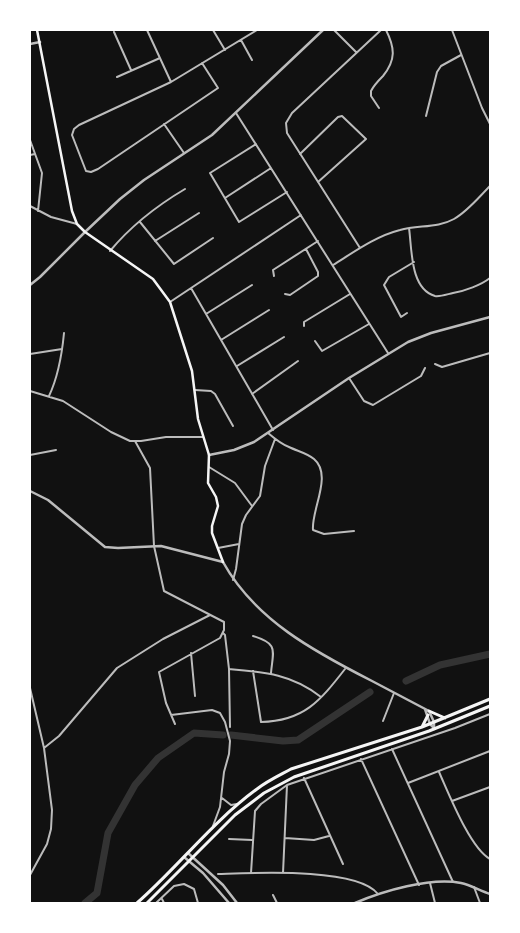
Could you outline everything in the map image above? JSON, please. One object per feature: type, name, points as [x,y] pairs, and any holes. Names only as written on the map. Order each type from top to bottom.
[{"type":"main road","points":[[37,30],[72,210],[77,224],[110,251],[137,267],[153,279],[165,292],[170,302],[192,371],[198,419],[210,455],[208,483],[216,497],[218,506],[212,530],[223,562]]},
{"type":"main road","points":[[136,903],[237,804],[258,788],[291,769],[422,727],[490,699]]},
{"type":"main road","points":[[147,903],[252,801],[281,783],[294,777],[434,729],[490,706]]},
{"type":"main road","points":[[429,711],[446,718]]},
{"type":"main road","points":[[422,727],[428,716]]},
{"type":"street","points":[[149,30],[171,82]]},
{"type":"street","points":[[213,30],[225,50]]},
{"type":"street","points":[[202,63],[218,88],[98,169],[91,172],[86,171],[83,167],[72,135],[74,129],[79,125],[171,82],[202,63],[225,50],[256,30]]},
{"type":"street","points":[[30,285],[85,232],[144,180],[212,135],[323,30]]},
{"type":"street","points":[[334,30],[356,52]]},
{"type":"street","points":[[360,248],[287,133],[286,123],[292,112],[381,30]]},
{"type":"street","points":[[379,108],[371,96],[371,91],[390,66],[393,52],[391,40],[386,30]]},
{"type":"street","points":[[452,30],[482,108],[490,124]]},
{"type":"street","points":[[114,32],[131,70]]},
{"type":"street","points":[[241,40],[252,60]]},
{"type":"street","points":[[30,44],[40,42]]},
{"type":"street","points":[[426,116],[437,72],[441,66],[461,55]]},
{"type":"street","points":[[117,77],[160,58]]},
{"type":"street","points":[[236,113],[388,353]]},
{"type":"street","points":[[300,154],[338,117],[342,116],[366,139],[318,182]]},
{"type":"street","points":[[164,124],[185,154]]},
{"type":"street","points":[[30,140],[42,173],[38,211]]},
{"type":"street","points":[[256,144],[210,173],[239,222],[287,192]]},
{"type":"street","points":[[30,155],[35,154]]},
{"type":"street","points":[[225,198],[271,168]]},
{"type":"street","points":[[333,266],[360,248],[387,234],[409,228],[443,224],[454,219],[464,212],[490,186]]},
{"type":"street","points":[[110,251],[140,222],[173,196],[185,189]]},
{"type":"street","points":[[30,206],[51,217],[77,224]]},
{"type":"street","points":[[155,241],[199,213]]},
{"type":"street","points":[[170,302],[301,215]]},
{"type":"street","points":[[140,222],[174,264],[214,238]]},
{"type":"street","points":[[409,228],[417,278],[422,287],[437,296],[458,292],[490,278]]},
{"type":"street","points":[[274,276],[273,270],[318,241]]},
{"type":"street","points":[[285,294],[290,295],[318,276],[318,272],[306,249]]},
{"type":"street","points":[[407,313],[401,317],[384,285],[389,277],[414,262]]},
{"type":"street","points":[[206,314],[252,285]]},
{"type":"street","points":[[190,288],[237,366],[273,430]]},
{"type":"street","points":[[304,326],[304,322],[350,294]]},
{"type":"street","points":[[221,340],[269,310]]},
{"type":"street","points":[[210,455],[244,447],[273,430],[388,353],[408,342],[431,333],[490,317]]},
{"type":"street","points":[[315,341],[322,351],[369,324]]},
{"type":"street","points":[[49,396],[53,387],[63,349],[64,333]]},
{"type":"street","points":[[237,366],[284,337]]},
{"type":"street","points":[[30,354],[63,349]]},
{"type":"street","points":[[435,364],[442,367],[490,353]]},
{"type":"street","points":[[252,394],[298,361]]},
{"type":"street","points":[[349,378],[364,401],[373,405],[421,376],[425,368]]},
{"type":"street","points":[[195,390],[210,391],[215,394],[233,426]]},
{"type":"street","points":[[30,391],[49,396],[69,405],[117,435],[135,441],[166,437],[203,437]]},
{"type":"street","points":[[268,433],[284,445],[314,459],[320,466],[322,475],[320,492],[312,524],[313,530],[324,534],[354,531]]},
{"type":"street","points":[[233,580],[236,569],[242,524],[252,506],[260,496],[265,466],[275,439]]},
{"type":"street","points":[[135,441],[150,468],[154,546],[164,591],[182,602],[211,614],[224,622],[223,633],[220,638],[159,672],[166,703],[175,724]]},
{"type":"street","points":[[30,455],[56,450]]},
{"type":"street","points":[[209,467],[235,483],[252,506]]},
{"type":"street","points":[[30,491],[48,500],[105,547],[118,548],[154,546],[223,562],[233,580],[249,599],[302,643],[345,669],[394,692],[429,711],[434,722],[434,729]]},
{"type":"street","points":[[218,548],[239,544]]},
{"type":"street","points":[[44,748],[59,736],[117,668],[163,639],[211,614]]},
{"type":"street","points":[[223,633],[225,635],[229,669],[230,727]]},
{"type":"street","points":[[253,636],[270,642],[271,673]]},
{"type":"street","points":[[191,653],[195,696]]},
{"type":"street","points":[[229,669],[271,673],[295,681],[321,697]]},
{"type":"street","points":[[253,671],[261,722],[277,722],[292,718],[305,711],[321,697],[345,669]]},
{"type":"street","points":[[30,688],[44,748],[52,820],[47,844],[30,875]]},
{"type":"street","points":[[383,721],[394,692]]},
{"type":"street","points":[[425,709],[430,724],[434,729]]},
{"type":"street","points":[[171,715],[208,710],[220,713],[225,722],[230,744],[223,779],[222,798],[218,815],[210,831]]},
{"type":"street","points":[[251,873],[254,816],[257,808],[287,785],[454,728],[490,714]]},
{"type":"street","points":[[392,749],[453,882]]},
{"type":"street","points":[[408,783],[490,751]]},
{"type":"street","points":[[361,759],[419,885]]},
{"type":"street","points":[[439,772],[452,801],[477,848],[490,858]]},
{"type":"street","points":[[304,778],[343,864]]},
{"type":"street","points":[[283,873],[287,785]]},
{"type":"street","points":[[452,801],[490,787]]},
{"type":"street","points":[[222,798],[231,805],[237,804]]},
{"type":"street","points":[[285,838],[314,840],[329,836]]},
{"type":"street","points":[[229,839],[252,840]]},
{"type":"street","points":[[188,853],[223,885],[237,903]]},
{"type":"street","points":[[184,857],[215,886],[229,903]]},
{"type":"street","points":[[218,874],[283,873],[326,875],[345,878],[366,885],[378,894]]},
{"type":"street","points":[[355,903],[378,894],[430,883],[453,882],[474,887],[490,894]]},
{"type":"street","points":[[430,883],[435,903]]},
{"type":"street","points":[[156,903],[162,899],[174,886],[184,884],[194,889],[198,903]]},
{"type":"street","points":[[474,887],[480,903]]},
{"type":"street","points":[[272,895],[277,903]]},
{"type":"street","points":[[162,899],[164,903]]},
{"type":"waterway","points":[[406,681],[440,665],[490,654]]},
{"type":"waterway","points":[[231,735],[283,741],[298,740],[370,692]]},
{"type":"waterway","points":[[85,903],[97,893],[108,833],[135,785],[158,758],[194,733],[223,735]]}]
